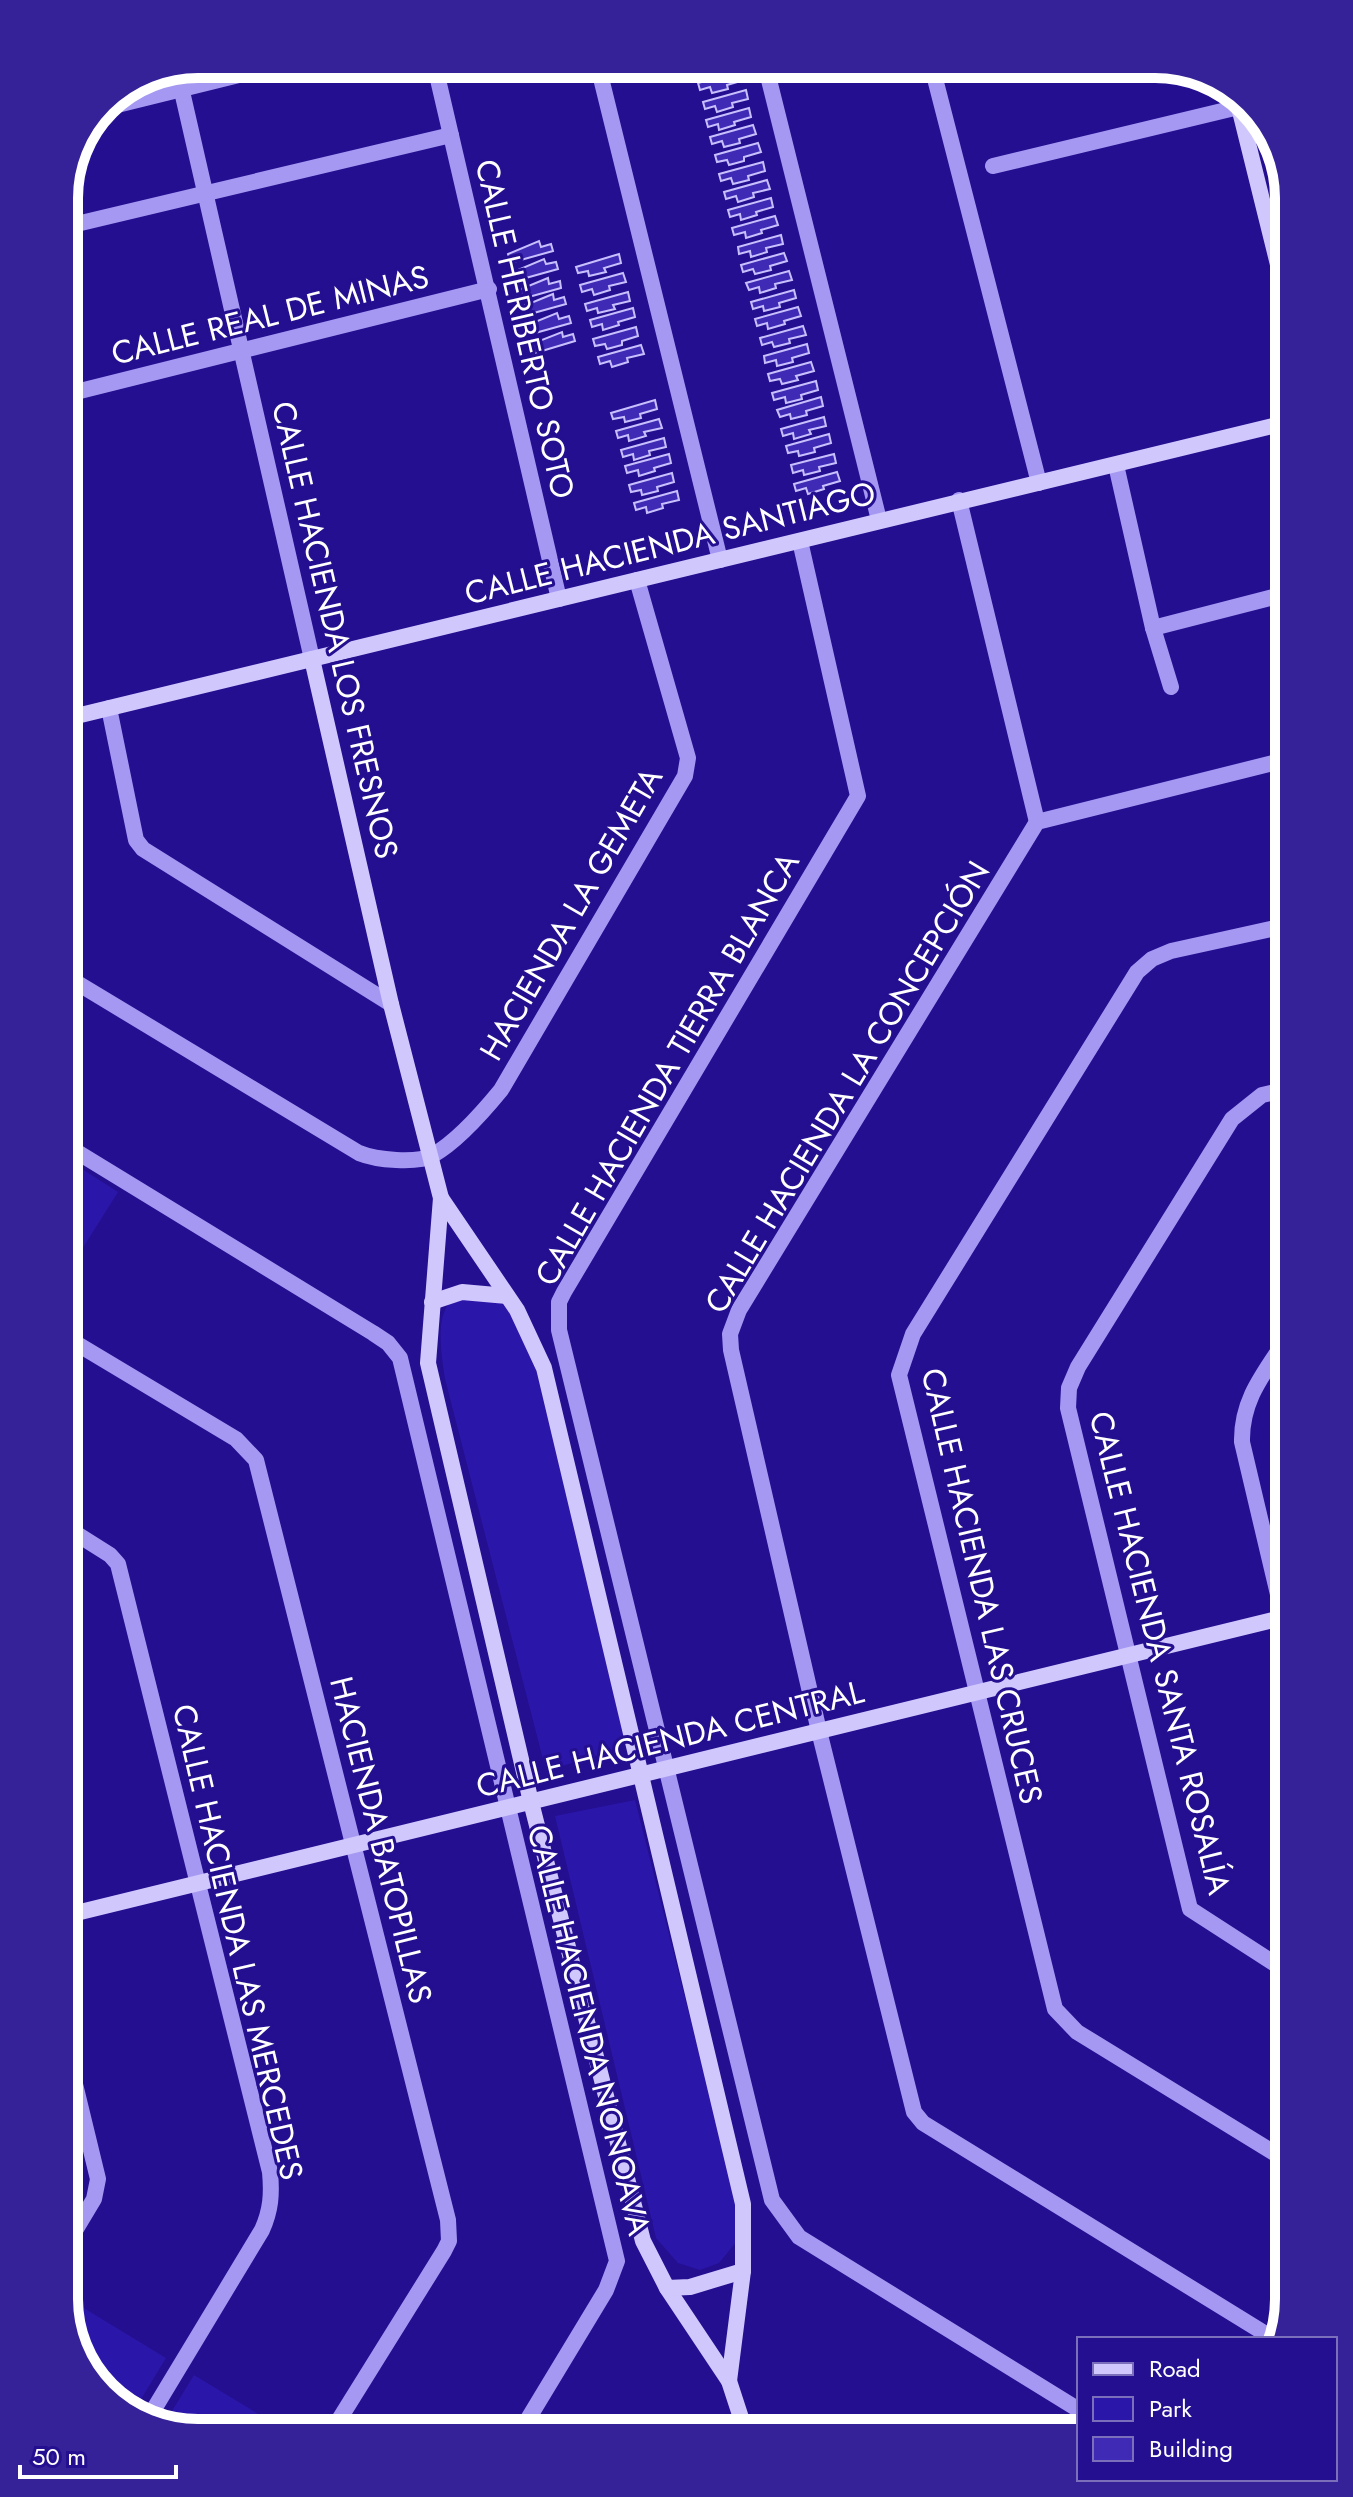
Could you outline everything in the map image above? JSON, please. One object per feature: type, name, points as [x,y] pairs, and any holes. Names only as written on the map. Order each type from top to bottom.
[{"type":"street","points":[[133,98],[180,81],[205,78]]},
{"type":"street","name":"CALLE HERIBERTO SOTO","points":[[438,78],[559,599]]},
{"type":"street","points":[[601,78],[720,560]]},
{"type":"street","points":[[768,78],[879,520]]},
{"type":"street","points":[[935,78],[1039,483]]},
{"type":"street","name":"CALLE HACIENDA LOS FRESNOS","points":[[180,81],[391,1004],[441,1198],[428,1363],[531,1802],[643,2241],[667,2288],[729,2381],[741,2419]]},
{"type":"street","points":[[993,166],[1229,104]]},
{"type":"street","points":[[1244,118],[1275,250]]},
{"type":"street","points":[[78,224],[451,135]]},
{"type":"street","name":"CALLE REAL DE MINAS","points":[[78,392],[489,289]]},
{"type":"street","name":"CALLE HACIENDA SANTIAGO","points":[[78,713],[109,708],[1275,425]]},
{"type":"street","points":[[1116,465],[1153,628],[1171,687]]},
{"type":"street","points":[[959,500],[1037,822],[1275,762]]},
{"type":"street","name":"CALLE HACIENDA TIERRA BLANCA","points":[[800,541],[858,796],[559,1302],[559,1330],[772,2200],[781,2217],[799,2237],[1077,2409]]},
{"type":"street","name":"HACIENDA LA GEMETA","points":[[431,1156],[482,1113],[501,1090],[685,776],[688,758],[637,580]]},
{"type":"street","points":[[1153,628],[1275,597]]},
{"type":"street","points":[[109,708],[136,840],[143,849],[391,1004]]},
{"type":"street","name":"CALLE HACIENDA LA CONCEPCIÓN","points":[[1037,822],[739,1310],[730,1334],[731,1350],[819,1731],[914,2112],[923,2123],[1269,2336]]},
{"type":"street","name":"CALLE HACIENDA LAS CRUCES","points":[[1275,928],[1171,951],[1152,959],[1137,972],[913,1334],[902,1358],[899,1375],[975,1693],[1059,2015],[1077,2032],[1275,2153]]},
{"type":"street","points":[[78,983],[359,1153],[387,1160],[431,1156]]},
{"type":"street","name":"CALLE HACIENDA SANTA ROSALÍA","points":[[1275,1092],[1262,1095],[1232,1119],[1069,1388],[1068,1408],[1190,1909],[1275,1964]]},
{"type":"street","name":"CALLE HACIENDA NONOAVA","points":[[78,1153],[394,1350],[400,1358],[617,2261],[606,2290],[528,2419]]},
{"type":"street","name":"CALLE HACIENDA LOS FRESNOS","points":[[441,1198],[530,1333],[544,1368],[743,2204],[743,2271],[729,2381]]},
{"type":"street","points":[[432,1302],[462,1292],[507,1296]]},
{"type":"street","name":"HACIENDA BATOPILLAS","points":[[78,1344],[236,1439],[256,1460],[450,2232],[444,2251],[339,2419]]},
{"type":"street","points":[[1275,1357],[1246,1404],[1242,1422],[1242,1442],[1275,1573]]},
{"type":"street","name":"CALLE HACIENDA LAS MERCEDES","points":[[78,1535],[110,1555],[118,1564],[270,2172],[272,2194],[270,2213],[262,2230],[153,2410]]},
{"type":"street","name":"CALLE HACIENDA CENTRAL","points":[[78,1913],[353,1848],[1275,1620]]},
{"type":"street","points":[[78,2097],[98,2179],[94,2199],[78,2226]]},
{"type":"street","points":[[667,2288],[690,2287],[743,2271]]},
{"type":"green space","points":[[78,1166],[118,1192],[78,1256]]},
{"type":"green space","points":[[477,1295],[505,1305],[530,1344],[624,1738],[621,1748],[546,1771],[445,1379],[441,1334],[445,1311],[458,1297]]},
{"type":"green space","points":[[635,1800],[737,2204],[737,2241],[719,2263],[700,2270],[678,2263],[656,2238],[555,1816]]},
{"type":"green space","points":[[78,2305],[166,2358],[138,2403],[131,2399],[98,2366],[87,2345]]},
{"type":"green space","points":[[194,2375],[267,2419],[190,2419],[169,2416]]},
{"type":"building","points":[[716,78],[744,80],[712,93],[710,87],[700,90],[698,83]]},
{"type":"building","points":[[746,90],[748,99],[732,103],[733,107],[717,112],[715,106],[705,109],[703,102]]},
{"type":"building","points":[[749,108],[751,117],[734,122],[735,125],[719,130],[718,124],[708,127],[706,120]]},
{"type":"building","points":[[753,125],[756,134],[739,139],[740,143],[724,147],[722,141],[712,144],[710,137]]},
{"type":"building","points":[[758,143],[761,152],[744,157],[744,161],[729,165],[727,160],[717,162],[715,155]]},
{"type":"building","points":[[763,162],[765,171],[748,176],[749,180],[733,184],[731,178],[721,181],[719,174]]},
{"type":"building","points":[[767,180],[770,189],[753,193],[754,197],[738,202],[736,196],[726,199],[724,192]]},
{"type":"building","points":[[771,198],[773,207],[756,212],[757,215],[741,220],[740,214],[730,217],[728,210]]},
{"type":"building","points":[[775,216],[778,225],[761,230],[762,233],[746,238],[745,232],[734,235],[732,228]]},
{"type":"building","points":[[781,235],[783,244],[766,248],[767,252],[751,257],[750,251],[739,254],[738,247]]},
{"type":"building","points":[[539,241],[541,247],[551,244],[553,251],[510,263],[508,254]]},
{"type":"building","points":[[784,253],[787,261],[770,266],[771,270],[755,274],[753,269],[743,272],[741,265]]},
{"type":"building","points":[[619,254],[621,263],[604,268],[606,272],[589,276],[588,271],[578,273],[576,267]]},
{"type":"building","points":[[544,259],[546,264],[556,262],[558,269],[515,281],[513,272]]},
{"type":"building","points":[[789,271],[792,280],[775,284],[776,288],[760,293],[759,287],[749,290],[746,283]]},
{"type":"building","points":[[623,273],[626,282],[609,286],[610,290],[594,295],[592,289],[582,292],[580,285]]},
{"type":"building","points":[[548,278],[549,284],[560,281],[561,288],[518,300],[516,291]]},
{"type":"building","points":[[794,290],[796,298],[779,303],[780,307],[764,311],[763,306],[753,309],[751,302]]},
{"type":"building","points":[[628,292],[630,301],[613,305],[615,309],[598,313],[597,308],[587,311],[585,304]]},
{"type":"building","points":[[553,294],[554,300],[564,297],[566,304],[523,316],[521,307]]},
{"type":"building","points":[[798,307],[801,316],[784,321],[785,324],[768,329],[767,323],[757,326],[755,319]]},
{"type":"building","points":[[633,308],[635,317],[618,322],[619,325],[603,330],[602,324],[592,327],[590,320]]},
{"type":"building","points":[[557,313],[559,319],[569,316],[571,323],[528,335],[525,326]]},
{"type":"building","points":[[803,326],[806,335],[789,339],[790,343],[774,347],[772,342],[762,345],[760,338]]},
{"type":"building","points":[[636,327],[638,336],[622,341],[622,345],[607,349],[605,344],[595,346],[593,339]]},
{"type":"building","points":[[562,332],[563,337],[573,334],[575,341],[532,354],[529,345]]},
{"type":"building","points":[[807,344],[809,353],[792,358],[793,362],[777,366],[776,360],[765,363],[764,356]]},
{"type":"building","points":[[641,345],[644,354],[627,358],[628,362],[612,367],[610,361],[600,364],[598,357]]},
{"type":"building","points":[[811,362],[814,371],[796,376],[798,380],[782,384],[780,379],[770,381],[768,374]]},
{"type":"building","points":[[816,381],[818,390],[801,395],[802,399],[786,403],[785,397],[774,400],[772,393]]},
{"type":"building","points":[[821,397],[823,406],[806,411],[807,415],[791,419],[790,414],[780,417],[777,410]]},
{"type":"building","points":[[655,400],[657,409],[640,414],[641,418],[625,422],[624,417],[613,419],[611,413]]},
{"type":"building","points":[[824,417],[826,426],[809,430],[811,434],[794,439],[793,433],[783,436],[781,429]]},
{"type":"building","points":[[659,419],[662,428],[644,432],[646,436],[629,441],[628,435],[618,438],[616,431]]},
{"type":"building","points":[[829,434],[831,443],[814,448],[815,452],[799,456],[798,451],[788,453],[786,446]]},
{"type":"building","points":[[664,438],[666,447],[649,451],[650,455],[634,460],[633,454],[623,457],[621,450]]},
{"type":"building","points":[[669,454],[671,463],[654,468],[655,471],[639,476],[638,470],[627,473],[625,466]]},
{"type":"building","points":[[834,454],[836,463],[819,467],[820,471],[804,475],[803,470],[793,473],[791,465]]},
{"type":"building","points":[[837,472],[840,481],[823,486],[824,489],[808,494],[806,488],[796,491],[794,484]]},
{"type":"building","points":[[672,473],[674,482],[657,487],[658,491],[642,495],[641,490],[631,492],[629,485]]},
{"type":"building","points":[[677,491],[679,500],[662,504],[663,508],[647,513],[646,507],[636,510],[634,503]]}]
